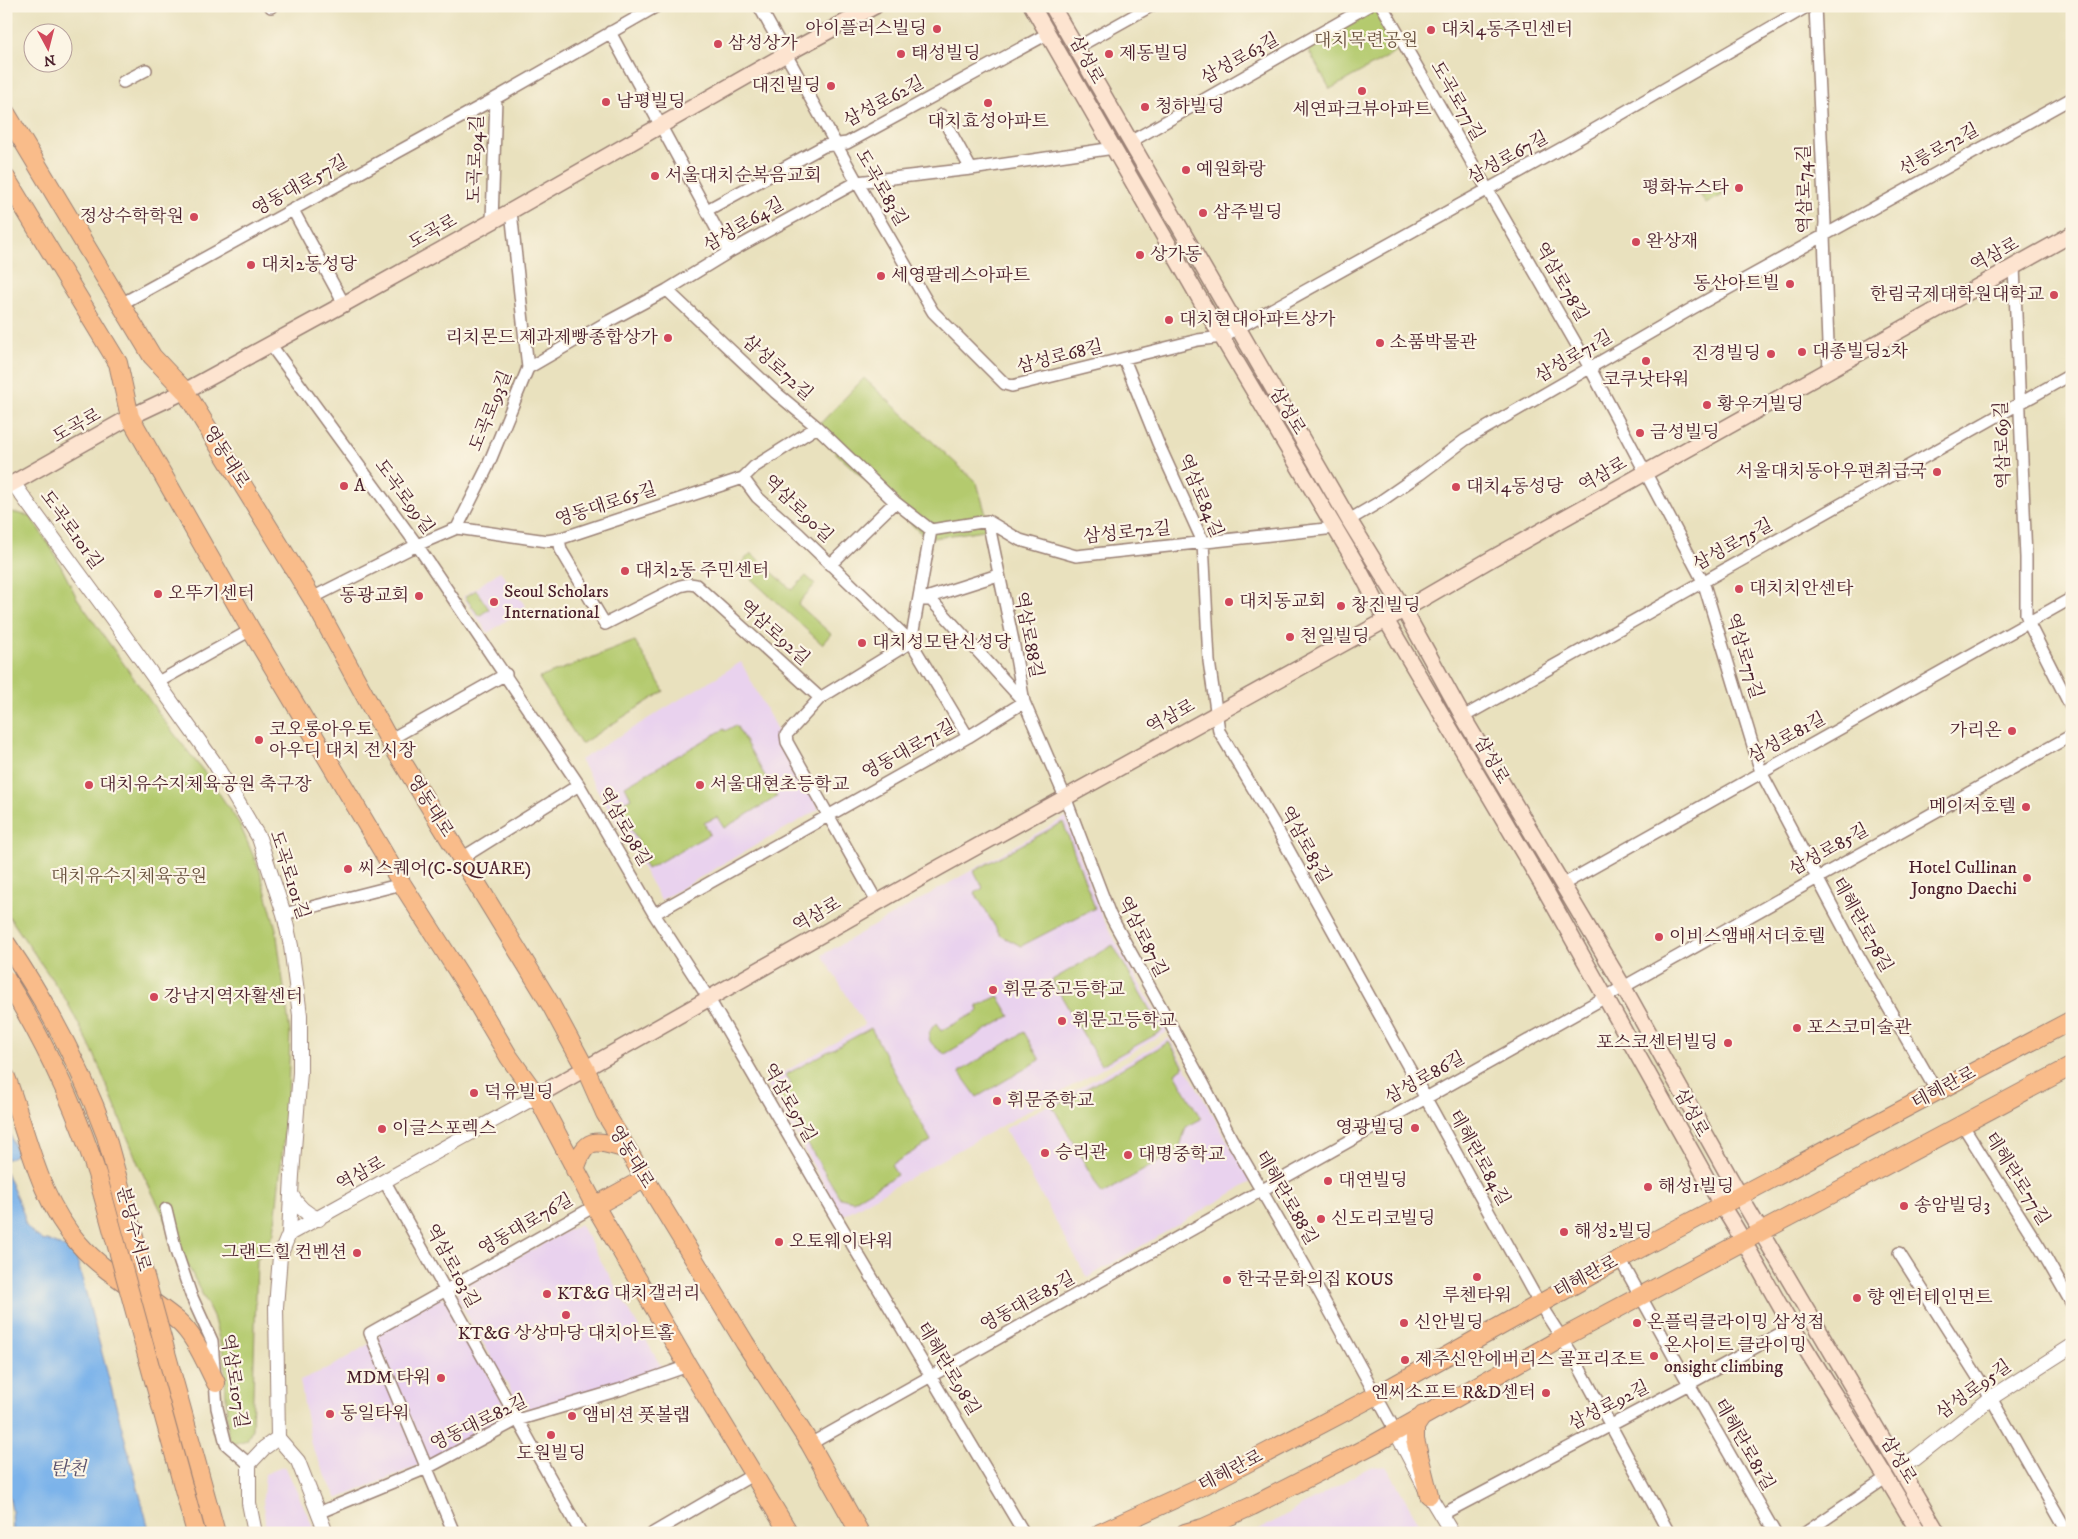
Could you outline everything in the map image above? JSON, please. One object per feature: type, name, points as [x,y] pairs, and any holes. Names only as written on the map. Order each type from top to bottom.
[{"type":"main road","name":"도곡로","points":[[9,485],[130,417],[185,391],[344,304],[786,54],[875,6]]},
{"type":"main road","name":"삼성로","points":[[1032,6],[1214,324],[1542,885],[1792,1327],[1888,1478],[1919,1533]]},
{"type":"main road","name":"삼성로","points":[[1052,6],[1349,520],[1403,608],[1464,717],[1624,988],[1740,1196],[1901,1466],[1938,1533]]},
{"type":"main road","name":"영동대로","points":[[6,112],[152,356],[185,391],[312,598],[389,740],[551,1005],[586,1070],[605,1113],[626,1149],[745,1343],[810,1444],[860,1533]]},
{"type":"main road","points":[[6,178],[118,364],[130,417],[251,630],[402,884],[467,986],[509,1057],[536,1096],[594,1206],[688,1366],[790,1533]]},
{"type":"main road","name":"역삼로","points":[[536,1096],[586,1070],[877,902],[1386,620],[1403,608],[2072,234]]},
{"type":"main road","points":[[1214,324],[1230,314]]},
{"type":"main road","points":[[1230,351],[1246,342]]},
{"type":"main road","name":"분당수서로","points":[[6,943],[36,988],[60,1030],[87,1087],[106,1136],[216,1533]]},
{"type":"main road","name":"분당수서로","points":[[6,979],[28,1014],[61,1078],[86,1137],[196,1533]]},
{"type":"main road","name":"테헤란로","points":[[1100,1533],[1205,1486],[1375,1396],[1620,1259],[2072,1020]]},
{"type":"main road","points":[[1185,1533],[1203,1528],[1252,1506],[1396,1432],[1424,1414],[1562,1338],[2072,1066]]},
{"type":"main road","points":[[6,1077],[37,1173],[63,1225],[104,1268],[179,1322],[196,1344],[216,1383]]},
{"type":"main road","points":[[575,1170],[581,1152],[592,1143],[603,1142],[626,1149]]},
{"type":"main road","points":[[594,1206],[644,1179]]},
{"type":"main road","points":[[1424,1414],[1415,1427],[1414,1434],[1416,1450],[1429,1495]]},
{"type":"street","name":"영동대로57길","points":[[121,304],[496,98],[657,6]]},
{"type":"street","name":"도곡로83길","points":[[759,6],[857,182],[933,312]]},
{"type":"street","points":[[1076,48],[1150,6]]},
{"type":"street","name":"삼성로63길","points":[[1130,142],[1368,6]]},
{"type":"street","name":"도곡로77길","points":[[1382,6],[1488,188]]},
{"type":"street","name":"삼성로67길","points":[[1222,337],[1571,143],[1808,6]]},
{"type":"street","name":"역삼로74길","points":[[1815,6],[1825,223],[1829,371]]},
{"type":"street","points":[[610,32],[729,252]]},
{"type":"street","name":"삼성로62길","points":[[706,210],[824,146],[847,143],[1049,33]]},
{"type":"street","points":[[123,82],[146,70]]},
{"type":"street","name":"도곡로94길","points":[[492,221],[496,98]]},
{"type":"street","name":"선릉로72길","points":[[1824,235],[2072,98]]},
{"type":"street","points":[[941,115],[971,169]]},
{"type":"street","name":"삼성로64길","points":[[528,368],[609,321],[668,290],[729,252],[857,182],[971,169],[1114,148]]},
{"type":"street","name":"역삼로78길","points":[[1488,188],[1590,368],[1646,472]]},
{"type":"street","points":[[293,210],[344,304]]},
{"type":"street","name":"도곡로93길","points":[[457,528],[487,468],[528,368],[511,211]]},
{"type":"street","name":"삼성로71길","points":[[1349,520],[1378,504],[1466,440],[1693,308],[1824,235]]},
{"type":"street","name":"역삼로69길","points":[[2014,266],[2026,614],[2031,628],[2072,709]]},
{"type":"street","name":"삼성로72길","points":[[668,290],[775,392],[817,426],[895,502],[931,530]]},
{"type":"street","name":"삼성로68길","points":[[933,312],[1005,384],[1012,386],[1198,340],[1222,337]]},
{"type":"street","name":"도곡로99길","points":[[270,344],[417,545],[506,674]]},
{"type":"street","name":"역삼로84길","points":[[1124,359],[1158,443],[1203,542],[1209,661],[1216,713]]},
{"type":"street","name":"삼성로75길","points":[[1464,717],[2072,374]]},
{"type":"street","name":"영동대로65길","points":[[457,528],[548,541],[559,540],[743,478],[754,467],[817,426]]},
{"type":"street","name":"역삼로77길","points":[[1646,472],[1703,581],[1761,772]]},
{"type":"street","name":"역삼로90길","points":[[743,478],[757,497],[799,534],[912,642],[968,737]]},
{"type":"street","name":"도곡로101길","points":[[9,485],[158,682],[214,762],[260,838],[284,914],[291,946],[300,1015],[300,1072],[289,1234]]},
{"type":"street","name":"역삼로90길","points":[[830,565],[895,502]]},
{"type":"street","points":[[877,902],[787,742],[786,735],[820,698],[912,642],[931,530],[988,521]]},
{"type":"street","name":"삼성로72길","points":[[988,521],[1020,540],[1076,556],[1335,528]]},
{"type":"street","name":"역삼로88길","points":[[988,521],[998,575],[1014,641],[1024,702],[1065,797]]},
{"type":"street","points":[[312,598],[417,545],[457,528]]},
{"type":"street","name":"역삼로92길","points":[[559,540],[561,550],[605,624],[680,586],[696,585],[820,698]]},
{"type":"street","name":"역삼로88길","points":[[919,600],[998,575]]},
{"type":"street","name":"삼성로81길","points":[[1562,885],[2072,598]]},
{"type":"street","name":"역삼로88길","points":[[919,600],[932,600],[1024,702]]},
{"type":"street","points":[[158,682],[251,630]]},
{"type":"street","points":[[389,740],[506,674]]},
{"type":"street","name":"역삼로98길","points":[[506,674],[579,785],[654,914],[709,999]]},
{"type":"street","name":"영동대로71길","points":[[654,914],[968,737],[1024,702]]},
{"type":"street","name":"역삼로83길","points":[[1216,713],[1219,731],[1273,822],[1368,994]]},
{"type":"street","name":"삼성로85길","points":[[1606,998],[2072,735]]},
{"type":"street","name":"테헤란로78길","points":[[1761,772],[1816,878],[1887,1007],[1937,1092]]},
{"type":"street","points":[[462,858],[579,785]]},
{"type":"street","name":"역삼로87길","points":[[1065,797],[1113,922],[1204,1085]]},
{"type":"street","points":[[284,914],[402,884]]},
{"type":"street","name":"테헤란로84길","points":[[1368,994],[1539,1303],[1562,1338],[1611,1426],[1668,1533]]},
{"type":"street","name":"삼성로86길","points":[[1262,1189],[1606,998]]},
{"type":"street","name":"역삼로97길","points":[[709,999],[840,1224]]},
{"type":"street","name":"테헤란로88길","points":[[1204,1085],[1231,1138],[1262,1189],[1396,1432]]},
{"type":"street","name":"역삼로","points":[[289,1234],[319,1219],[536,1096]]},
{"type":"street","name":"테헤란로77길","points":[[1962,1124],[2040,1248],[2072,1304]]},
{"type":"street","name":"역삼로103길","points":[[385,1182],[581,1533]]},
{"type":"street","name":"영동대로85길","points":[[810,1444],[1262,1189]]},
{"type":"street","points":[[291,1194],[307,1214],[319,1219]]},
{"type":"street","name":"영동대로76길","points":[[427,1468],[370,1333],[594,1206]]},
{"type":"street","name":"역삼로107길","points":[[166,1209],[176,1251],[191,1295],[212,1341],[217,1408],[226,1444],[249,1464],[264,1448],[278,1438],[276,1307],[280,1256],[289,1234]]},
{"type":"street","name":"테헤란로98길","points":[[840,1224],[1024,1533]]},
{"type":"street","points":[[1899,1253],[1991,1398],[2068,1533]]},
{"type":"street","name":"테헤란로81길","points":[[1620,1259],[1775,1533]]},
{"type":"street","name":"삼성로92길","points":[[1441,1515],[1611,1426],[1792,1327]]},
{"type":"street","name":"삼성로95길","points":[[1901,1466],[1991,1398],[2072,1346]]},
{"type":"street","name":"영동대로82길","points":[[318,1513],[427,1468],[517,1420],[688,1366]]},
{"type":"street","points":[[1396,1432],[1429,1495],[1452,1533]]},
{"type":"street","points":[[278,1438],[298,1461],[326,1533]]},
{"type":"street","points":[[249,1464],[249,1503],[256,1533]]},
{"type":"street","points":[[427,1468],[454,1533]]},
{"type":"street","points":[[653,1533],[754,1474]]},
{"type":"street","points":[[1805,1533],[1888,1478]]},
{"type":"shaded area","name":"Seoul Scholars International","points":[[500,571],[526,607],[488,633],[463,597]]},
{"type":"shaded area","name":"서울대현초등학교","points":[[741,662],[819,809],[661,900],[580,760]]},
{"type":"shaded area","name":"휘문중고등학교","points":[[1066,817],[1102,917],[1167,1032],[842,1216],[766,1083],[865,1025],[822,955]]},
{"type":"shaded area","name":"대명중학교","points":[[1169,1038],[1251,1182],[1087,1278],[1005,1129]]},
{"type":"shaded area","points":[[580,1224],[663,1370],[537,1408],[525,1408],[518,1403],[457,1298],[459,1289]]},
{"type":"shaded area","points":[[439,1297],[447,1299],[510,1415],[435,1459],[428,1458],[377,1339],[383,1329]]},
{"type":"shaded area","points":[[370,1343],[420,1461],[417,1466],[337,1499],[311,1445],[300,1380],[333,1366]]},
{"type":"shaded area","points":[[285,1466],[316,1533],[266,1533],[263,1498],[265,1474]]},
{"type":"shaded area","points":[[1386,1466],[1425,1533],[1254,1533],[1368,1468]]},
{"type":"green space","name":"대치목련공원","points":[[1376,7],[1400,50],[1330,89],[1306,46]]},
{"type":"green space","points":[[1721,183],[1726,193],[1706,204],[1700,194]]},
{"type":"green space","points":[[864,378],[977,483],[990,529],[927,539],[813,431]]},
{"type":"green space","name":"대치유수지체육공원","points":[[11,512],[30,516],[53,551],[77,598],[165,722],[208,777],[239,823],[260,871],[276,929],[290,1032],[288,1096],[274,1233],[257,1260],[252,1429],[247,1440],[233,1444],[228,1437],[224,1357],[213,1316],[139,1166],[94,1054],[66,1000],[6,912],[6,513]]},
{"type":"green space","points":[[751,553],[792,590],[806,576],[815,584],[798,604],[831,634],[822,644],[738,567]]},
{"type":"green space","points":[[476,590],[489,609],[479,616],[465,597]]},
{"type":"green space","points":[[635,641],[664,691],[581,744],[539,678]]},
{"type":"green space","points":[[736,725],[777,797],[724,828],[717,817],[704,823],[710,834],[647,869],[634,844],[638,841],[618,805],[631,798],[625,786],[724,729],[725,731]]},
{"type":"green space","points":[[1063,822],[1095,908],[1021,946],[1000,935],[975,893],[983,888],[974,871]]},
{"type":"green space","points":[[1113,945],[1162,1031],[1101,1065],[1052,980]]},
{"type":"green space","points":[[998,996],[1010,1016],[945,1054],[932,1044],[929,1037],[936,1023],[941,1031],[979,1011],[977,1006]]},
{"type":"green space","points":[[871,1028],[931,1141],[891,1165],[897,1175],[853,1201],[840,1198],[777,1093],[791,1084],[785,1075]]},
{"type":"green space","points":[[1024,1032],[1040,1060],[977,1097],[959,1072]]},
{"type":"green space","points":[[1169,1042],[1184,1067],[1175,1073],[1201,1119],[1186,1127],[1179,1150],[1102,1194],[1053,1107]]},
{"type":"water","points":[[6,1122],[17,1154],[6,1160]]},
{"type":"water","name":"탄천","points":[[6,1172],[28,1228],[44,1241],[47,1240],[75,1252],[150,1533],[13,1533],[12,1510],[6,1483]]},
{"type":"place","name":"아이플러스빌딩","points":[[937,29]]},
{"type":"place","name":"대치4동주민센터","points":[[1431,30]]},
{"type":"place","name":"삼성상가","points":[[718,44]]},
{"type":"place","name":"태성빌딩","points":[[901,54]]},
{"type":"place","name":"제동빌딩","points":[[1109,54]]},
{"type":"place","name":"대진빌딩","points":[[831,86]]},
{"type":"place","name":"세연파크뷰아파트","points":[[1362,91]]},
{"type":"place","name":"남평빌딩","points":[[606,102]]},
{"type":"place","name":"대치효성아파트","points":[[988,103]]},
{"type":"place","name":"청하빌딩","points":[[1145,107]]},
{"type":"place","name":"예원화랑","points":[[1186,170]]},
{"type":"place","name":"서울대치순복음교회","points":[[655,176]]},
{"type":"place","name":"평화뉴스타","points":[[1739,188]]},
{"type":"place","name":"삼주빌딩","points":[[1203,213]]},
{"type":"place","name":"정상수학학원","points":[[194,217]]},
{"type":"place","name":"완상재","points":[[1636,242]]},
{"type":"place","name":"상가동","points":[[1140,255]]},
{"type":"place","name":"대치2동성당","points":[[251,265]]},
{"type":"place","name":"세영팔레스아파트","points":[[881,276]]},
{"type":"place","name":"동산아트빌","points":[[1790,284]]},
{"type":"place","name":"한림국제대학원대학교","points":[[2054,295]]},
{"type":"place","name":"대치현대아파트상가","points":[[1169,320]]},
{"type":"place","name":"리치몬드 제과제빵종합상가","points":[[668,338]]},
{"type":"place","name":"소품박물관","points":[[1380,343]]},
{"type":"place","name":"대종빌딩2차","points":[[1802,352]]},
{"type":"place","name":"진경빌딩","points":[[1771,354]]},
{"type":"place","name":"코쿠낫타워","points":[[1646,361]]},
{"type":"place","name":"황우거빌딩","points":[[1707,405]]},
{"type":"place","name":"금성빌딩","points":[[1640,433]]},
{"type":"place","name":"서울대치동아우편취급국","points":[[1937,472]]},
{"type":"place","name":"A","points":[[344,486]]},
{"type":"place","name":"대치4동성당","points":[[1456,487]]},
{"type":"place","name":"대치2동 주민센터","points":[[625,571]]},
{"type":"place","name":"대치치안센타","points":[[1739,589]]},
{"type":"place","name":"오뚜기센터","points":[[158,594]]},
{"type":"place","name":"동광교회","points":[[419,596]]},
{"type":"place","name":"Seoul Scholars International","points":[[494,602]]},
{"type":"place","name":"대치동교회","points":[[1229,602]]},
{"type":"place","name":"창진빌딩","points":[[1341,606]]},
{"type":"place","name":"천일빌딩","points":[[1290,637]]},
{"type":"place","name":"대치성모탄신성당","points":[[862,643]]},
{"type":"place","name":"가리온","points":[[2012,731]]},
{"type":"place","name":"코오롱아우토 아우디 대치 전시장","points":[[259,740]]},
{"type":"place","name":"대치유수지체육공원 축구장","points":[[89,785]]},
{"type":"place","name":"서울대현초등학교","points":[[700,785]]},
{"type":"place","name":"메이저호텔","points":[[2026,807]]},
{"type":"place","name":"씨스퀘어(C-SQUARE)","points":[[348,869]]},
{"type":"place","name":"Hotel Cullinan Jongno Daechi","points":[[2027,878]]},
{"type":"place","name":"이비스앰배서더호텔","points":[[1659,937]]},
{"type":"place","name":"휘문중고등학교","points":[[993,990]]},
{"type":"place","name":"강남지역자활센터","points":[[154,997]]},
{"type":"place","name":"휘문고등학교","points":[[1062,1021]]},
{"type":"place","name":"포스코미술관","points":[[1797,1028]]},
{"type":"place","name":"포스코센터빌딩","points":[[1728,1043]]},
{"type":"place","name":"덕유빌딩","points":[[474,1093]]},
{"type":"place","name":"휘문중학교","points":[[997,1101]]},
{"type":"place","name":"영광빌딩","points":[[1415,1128]]},
{"type":"place","name":"이글스포렉스","points":[[382,1129]]},
{"type":"place","name":"승리관","points":[[1045,1153]]},
{"type":"place","name":"대명중학교","points":[[1128,1155]]},
{"type":"place","name":"대연빌딩","points":[[1328,1181]]},
{"type":"place","name":"해성1빌딩","points":[[1648,1187]]},
{"type":"place","name":"송암빌딩3","points":[[1904,1206]]},
{"type":"place","name":"신도리코빌딩","points":[[1321,1219]]},
{"type":"place","name":"해성2빌딩","points":[[1564,1232]]},
{"type":"place","name":"오토웨이타워","points":[[779,1242]]},
{"type":"place","name":"그랜드힐 컨벤션","points":[[357,1253]]},
{"type":"place","name":"루첸타워","points":[[1477,1277]]},
{"type":"place","name":"한국문화의집 KOUS","points":[[1227,1280]]},
{"type":"place","name":"KT&G 대치갤러리","points":[[547,1294]]},
{"type":"place","name":"향 엔터테인먼트","points":[[1857,1298]]},
{"type":"place","name":"KT&G 상상마당 대치아트홀","points":[[566,1315]]},
{"type":"place","name":"신안빌딩","points":[[1404,1323]]},
{"type":"place","name":"온플릭클라이밍 삼성점","points":[[1637,1323]]},
{"type":"place","name":"온사이트 클라이밍 onsight climbing","points":[[1654,1356]]},
{"type":"place","name":"제주신안에버리스 골프리조트","points":[[1405,1360]]},
{"type":"place","name":"MDM 타워","points":[[441,1378]]},
{"type":"place","name":"엔씨소프트 R&D센터","points":[[1546,1393]]},
{"type":"place","name":"동일타워","points":[[330,1414]]},
{"type":"place","name":"앰비션 풋볼랩","points":[[572,1416]]},
{"type":"place","name":"도원빌딩","points":[[551,1435]]}]
